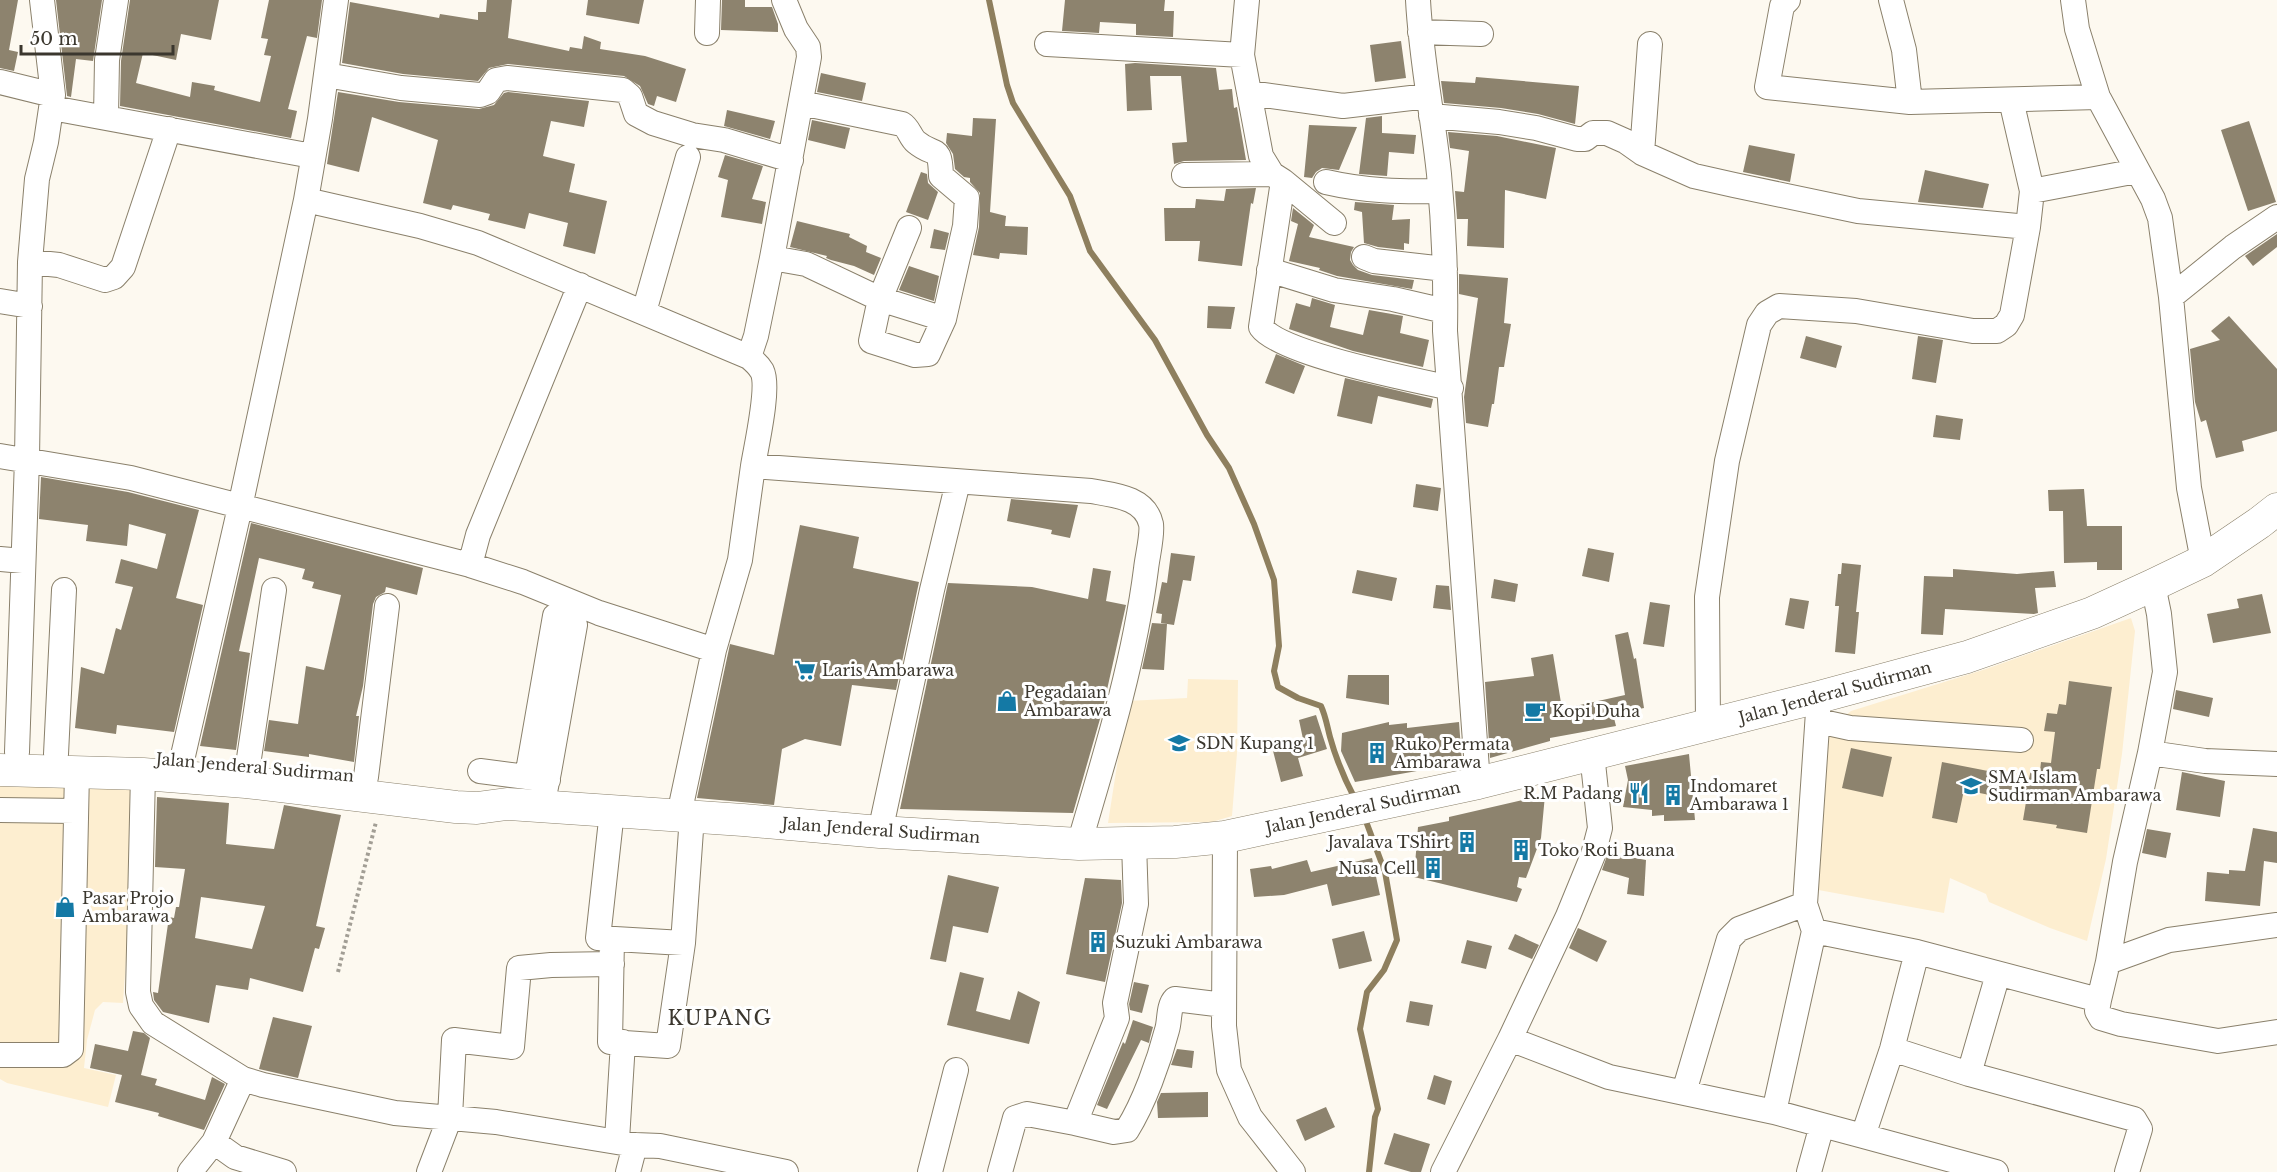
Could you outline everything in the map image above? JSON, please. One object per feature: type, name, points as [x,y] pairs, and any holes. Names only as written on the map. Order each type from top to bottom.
[{"type":"main road","name":"Jalan Jenderal Sudirman","points":[[67,763],[182,760],[248,765],[374,788],[456,807],[477,808],[507,804],[539,788],[612,812],[880,832],[1079,844],[1175,842],[1225,837],[1478,783],[1708,724],[1818,709],[2092,613],[2203,561],[2277,509]]},
{"type":"main road","name":"Jalan Jenderal Sudirman","points":[[6,758],[67,763],[143,774],[374,788]]},
{"type":"street","points":[[6,758],[12,560],[27,459],[30,262],[37,179],[52,102],[42,0]]},
{"type":"street","points":[[106,117],[107,60],[116,0]]},
{"type":"street","points":[[182,760],[240,507],[306,200],[336,0]]},
{"type":"street","points":[[707,33],[708,0]]},
{"type":"street","points":[[749,357],[756,336],[772,258],[810,57],[807,46],[796,29],[784,0]]},
{"type":"street","points":[[1246,0],[1242,55],[1262,156],[1278,177],[1334,223]]},
{"type":"street","points":[[1418,0],[1440,191],[1445,311],[1478,783]]},
{"type":"street","points":[[1788,0],[1782,6],[1767,87],[1910,102],[2098,97]]},
{"type":"street","points":[[1891,0],[1904,50],[1910,102]]},
{"type":"street","points":[[2073,0],[2076,29],[2098,97],[2153,200],[2160,218],[2171,297],[2189,489],[2203,561]]},
{"type":"street","points":[[1420,32],[1481,34]]},
{"type":"street","points":[[1047,44],[1242,55]]},
{"type":"street","points":[[1642,153],[1650,44]]},
{"type":"street","points":[[326,75],[401,88],[480,95],[488,92],[496,80],[507,78],[623,90],[630,96],[636,114],[652,123],[692,135],[724,140],[791,160]]},
{"type":"street","points":[[0,82],[52,102],[106,117],[312,156]]},
{"type":"street","points":[[1249,93],[1342,106],[1430,106],[1577,139],[1585,139],[1593,133],[1607,133],[1625,141],[1642,153],[1694,176],[1858,211],[2028,227]]},
{"type":"street","points":[[1708,724],[1707,597],[1727,461],[1754,340],[1762,319],[1779,306],[1856,311],[1973,331],[1998,331],[2006,325],[2012,315],[2032,191],[2011,100]]},
{"type":"street","points":[[801,103],[902,124],[918,144],[934,150],[940,157],[941,176],[968,198],[965,226],[944,319],[928,354],[915,355],[871,341],[880,299],[909,228]]},
{"type":"street","points":[[30,262],[59,265],[105,280],[114,277],[123,267],[170,129]]},
{"type":"street","points":[[644,312],[688,157]]},
{"type":"street","points":[[2032,191],[2137,171]]},
{"type":"street","points":[[1184,175],[1278,177]]},
{"type":"street","points":[[1278,177],[1261,327],[1266,334],[1284,343],[1354,367],[1451,388]]},
{"type":"street","points":[[1326,182],[1357,189],[1387,192],[1440,191]]},
{"type":"street","points":[[306,200],[458,237],[580,285],[749,357],[763,373],[762,410],[740,560],[714,651],[686,816],[683,943],[668,1046],[610,1042],[612,939]]},
{"type":"street","points":[[2171,297],[2233,247],[2277,217]]},
{"type":"street","points":[[1364,257],[1374,261],[1445,269]]},
{"type":"street","points":[[772,258],[806,264],[880,299],[944,319]]},
{"type":"street","points":[[1269,270],[1334,290],[1393,298],[1445,311]]},
{"type":"street","points":[[470,565],[482,526],[580,285]]},
{"type":"street","points":[[0,301],[30,306]]},
{"type":"street","points":[[0,456],[131,478],[470,565],[523,582],[599,613],[714,651]]},
{"type":"street","points":[[753,466],[1091,491],[1124,497],[1142,506],[1151,524],[1144,582],[1122,696],[1079,844]]},
{"type":"street","points":[[880,832],[932,590],[958,482]]},
{"type":"street","points":[[2152,585],[2159,614],[2165,672],[2150,753],[2125,862],[2097,1011],[2101,1018],[2121,1024],[2218,1041],[2277,1032]]},
{"type":"street","points":[[6,1060],[63,1055],[71,1049],[75,811],[67,763],[64,590]]},
{"type":"street","points":[[248,765],[274,590]]},
{"type":"street","points":[[374,788],[387,606]]},
{"type":"street","points":[[562,613],[572,617],[575,625],[539,788],[555,616],[562,613]]},
{"type":"street","points":[[1774,1112],[1815,931],[1805,904],[1818,709],[1850,728],[2021,740]]},
{"type":"street","points":[[2150,753],[2205,761],[2277,764]]},
{"type":"street","points":[[1443,1172],[1510,1040],[1568,916],[1593,855],[1600,828],[1592,754]]},
{"type":"street","points":[[480,771],[539,788]]},
{"type":"street","points":[[143,774],[138,992],[141,1006],[153,1023],[243,1079],[395,1113],[496,1122],[660,1146],[786,1172]]},
{"type":"street","points":[[0,810],[75,811]]},
{"type":"street","points":[[612,812],[598,938],[683,943]]},
{"type":"street","points":[[1225,837],[1224,1026],[1230,1070],[1250,1116],[1293,1172]]},
{"type":"street","points":[[1075,1123],[1117,1018],[1115,1003],[1136,904],[1134,843]]},
{"type":"street","points":[[1684,1092],[1730,939],[1739,929],[1805,904]]},
{"type":"street","points":[[2108,962],[2169,940],[2277,925]]},
{"type":"street","points":[[1815,931],[1917,952],[2099,1000]]},
{"type":"street","points":[[1863,1136],[1892,1049],[1917,952]]},
{"type":"street","points":[[429,1172],[450,1117],[454,1040],[512,1047],[519,968],[612,964]]},
{"type":"street","points":[[1969,1074],[1998,974]]},
{"type":"street","points":[[1000,1172],[1015,1118],[1027,1114],[1114,1132],[1127,1130],[1138,1112],[1167,1030],[1172,1003],[1175,999],[1224,1005]]},
{"type":"street","points":[[1510,1040],[1609,1077],[1774,1112],[1996,1172]]},
{"type":"street","points":[[623,1042],[628,1172]]},
{"type":"street","points":[[1892,1049],[1969,1074],[2134,1119],[2140,1129],[2127,1172]]},
{"type":"street","points":[[930,1172],[956,1070]]},
{"type":"street","points":[[190,1172],[214,1142],[243,1079]]},
{"type":"street","points":[[1809,1172],[1822,1125]]},
{"type":"street","points":[[214,1142],[235,1157],[284,1172]]},
{"type":"path","points":[[338,972],[374,788]]},
{"type":"shaded area","name":"SMA Islam Sudirman Ambarawa","points":[[2131,618],[2135,631],[2122,754],[2106,859],[2087,941],[1989,902],[1986,894],[1950,878],[1944,913],[1813,889],[1829,729],[1851,711],[1986,669]]},
{"type":"shaded area","name":"SDN Kupang 1","points":[[1188,679],[1238,680],[1237,753],[1232,816],[1212,822],[1108,823],[1127,701],[1187,698]]},
{"type":"shaded area","name":"Pasar Projo Ambarawa","points":[[0,780],[135,786],[136,811],[123,1003],[103,1002],[95,1010],[87,1040],[84,1068],[116,1075],[108,1107],[7,1083],[0,1079]]},
{"type":"building","points":[[0,0],[18,0],[9,50],[18,52],[14,71],[0,68]]},
{"type":"building","points":[[56,0],[102,0],[93,61],[76,59],[71,97],[67,96]]},
{"type":"building","points":[[130,0],[219,0],[211,40],[181,34],[176,60],[143,53],[136,83],[190,97],[192,82],[215,86],[214,90],[260,102],[271,56],[264,55],[268,39],[261,38],[269,0],[322,0],[317,38],[307,36],[288,109],[297,111],[291,138],[120,106],[121,61]]},
{"type":"building","points":[[487,0],[512,0],[508,38],[569,51],[570,47],[582,49],[584,36],[601,42],[600,49],[645,56],[686,69],[676,102],[657,96],[654,106],[648,104],[640,86],[624,76],[508,64],[489,68],[478,81],[403,74],[342,63],[350,2],[439,18],[440,14],[478,20],[478,12],[486,12]]},
{"type":"building","points":[[588,0],[644,0],[639,24],[586,15]]},
{"type":"building","points":[[722,0],[745,0],[745,7],[772,7],[778,24],[778,32],[721,30]]},
{"type":"building","points":[[1065,0],[1165,0],[1164,11],[1174,11],[1173,37],[1136,35],[1136,24],[1100,22],[1099,33],[1062,31]]},
{"type":"building","points":[[1401,41],[1406,78],[1375,82],[1370,45]]},
{"type":"building","points":[[1125,64],[1216,68],[1219,90],[1232,89],[1246,160],[1184,161],[1174,164],[1172,143],[1187,142],[1181,76],[1150,76],[1152,110],[1127,111]]},
{"type":"building","points":[[821,73],[866,83],[862,101],[817,92]]},
{"type":"building","points":[[1476,77],[1579,86],[1575,124],[1538,114],[1501,108],[1444,103],[1441,81],[1475,83]]},
{"type":"building","points":[[338,92],[399,102],[479,109],[494,105],[504,93],[508,92],[589,101],[584,127],[551,121],[543,156],[575,164],[569,192],[607,201],[595,254],[563,246],[568,223],[529,213],[525,229],[488,220],[490,214],[453,205],[451,210],[423,203],[438,140],[372,117],[359,172],[327,164]]},
{"type":"building","points":[[727,110],[775,121],[770,139],[724,126]]},
{"type":"building","points":[[1382,116],[1382,133],[1416,135],[1414,154],[1389,152],[1387,176],[1359,174],[1366,118]]},
{"type":"building","points":[[973,118],[996,119],[990,212],[1006,216],[1005,226],[1028,227],[1027,255],[1000,253],[999,259],[973,255],[979,227],[980,193],[970,182],[970,178],[964,177],[955,169],[953,154],[946,143],[947,133],[972,136]]},
{"type":"building","points":[[812,120],[850,128],[845,149],[808,140]]},
{"type":"building","points":[[2249,121],[2276,202],[2248,211],[2221,130]]},
{"type":"building","points":[[1309,125],[1357,127],[1339,170],[1322,168],[1312,178],[1304,177]]},
{"type":"building","points":[[1448,132],[1497,136],[1556,148],[1546,199],[1505,190],[1504,248],[1467,246],[1468,219],[1457,219],[1455,191],[1464,192],[1469,151],[1450,148]]},
{"type":"building","points":[[1749,145],[1795,154],[1790,182],[1743,172]]},
{"type":"building","points":[[725,155],[763,166],[752,199],[766,202],[762,224],[721,217],[728,180],[718,177]]},
{"type":"building","points":[[1925,170],[1989,184],[1983,208],[1918,202]]},
{"type":"building","points":[[921,172],[927,174],[928,183],[938,192],[928,220],[906,212]]},
{"type":"building","points":[[1256,188],[1253,204],[1251,203],[1242,266],[1198,261],[1200,241],[1165,241],[1164,208],[1195,208],[1196,199],[1224,201],[1226,189]]},
{"type":"building","points":[[1355,202],[1394,205],[1392,220],[1410,219],[1409,244],[1404,243],[1404,250],[1364,243],[1362,212],[1354,210]]},
{"type":"building","points":[[1293,208],[1314,225],[1309,237],[1354,247],[1350,260],[1358,270],[1372,275],[1414,280],[1412,289],[1337,276],[1319,270],[1320,268],[1289,261],[1298,224],[1291,221]]},
{"type":"building","points":[[797,221],[850,234],[849,237],[867,246],[866,252],[881,258],[874,275],[854,266],[826,258],[827,256],[790,247]]},
{"type":"building","points":[[934,229],[949,233],[945,250],[930,248]]},
{"type":"building","points":[[2277,234],[2277,247],[2253,266],[2245,256]]},
{"type":"building","points":[[909,266],[939,276],[934,301],[899,290]]},
{"type":"building","points":[[1459,274],[1508,278],[1504,323],[1511,324],[1504,367],[1499,367],[1488,427],[1466,423],[1464,397],[1478,298],[1459,294]]},
{"type":"building","points":[[1312,298],[1335,305],[1330,327],[1363,335],[1369,310],[1403,316],[1400,333],[1429,340],[1423,367],[1353,351],[1289,329],[1296,303],[1310,307]]},
{"type":"building","points":[[1208,306],[1235,307],[1231,329],[1207,328]]},
{"type":"building","points":[[2229,316],[2277,369],[2277,431],[2242,441],[2244,451],[2216,458],[2206,420],[2201,422],[2195,402],[2190,349],[2220,340],[2211,331]]},
{"type":"building","points":[[1806,336],[1842,346],[1836,368],[1800,358]]},
{"type":"building","points":[[1918,336],[1943,340],[1936,383],[1912,379]]},
{"type":"building","points":[[1276,354],[1305,366],[1294,394],[1265,383]]},
{"type":"building","points":[[1345,378],[1433,399],[1431,408],[1378,396],[1372,424],[1337,416]]},
{"type":"building","points":[[1936,415],[1963,419],[1960,440],[1933,437]]},
{"type":"building","points":[[41,477],[128,492],[199,510],[176,598],[203,605],[174,732],[117,725],[116,734],[75,728],[81,667],[104,674],[116,628],[121,630],[133,587],[115,583],[121,559],[157,569],[166,534],[129,524],[127,546],[86,541],[88,525],[39,519]]},
{"type":"building","points":[[1416,484],[1441,488],[1438,511],[1413,507]]},
{"type":"building","points":[[2084,489],[2087,526],[2122,526],[2122,570],[2097,570],[2097,562],[2064,563],[2063,511],[2049,511],[2048,490]]},
{"type":"building","points":[[1011,499],[1078,505],[1070,538],[1051,534],[1052,530],[1007,521]]},
{"type":"building","points":[[251,523],[423,568],[417,595],[386,587],[385,592],[376,597],[373,604],[363,686],[356,716],[359,716],[354,762],[309,754],[309,757],[264,751],[269,720],[298,724],[306,666],[324,670],[341,595],[312,588],[314,582],[302,579],[305,569],[259,558],[239,651],[250,653],[236,750],[200,746]]},
{"type":"building","name":"Laris Ambarawa","points":[[800,525],[859,537],[853,568],[919,582],[896,690],[852,685],[841,746],[805,739],[782,749],[774,805],[697,798],[730,644],[774,655]]},
{"type":"building","points":[[1588,548],[1614,553],[1609,582],[1582,576]]},
{"type":"building","points":[[1171,553],[1195,556],[1191,581],[1183,580],[1174,625],[1161,623],[1162,614],[1156,613],[1162,582],[1167,583]]},
{"type":"building","points":[[1842,563],[1861,565],[1856,612],[1859,612],[1855,654],[1835,652],[1839,606],[1835,606],[1838,574],[1841,574]]},
{"type":"building","name":"Pegadaian Ambarawa","points":[[1093,568],[1111,571],[1106,601],[1126,605],[1102,712],[1073,813],[900,809],[948,583],[1032,587],[1088,599]]},
{"type":"building","points":[[1953,569],[2017,574],[2054,571],[2056,587],[2035,588],[2038,613],[1945,609],[1943,635],[1921,634],[1924,576],[1953,577]]},
{"type":"building","points":[[1357,570],[1397,578],[1392,601],[1352,593]]},
{"type":"building","points":[[1494,579],[1518,584],[1515,602],[1491,598]]},
{"type":"building","points":[[1436,585],[1449,586],[1451,610],[1433,608]]},
{"type":"building","points":[[2262,594],[2271,633],[2213,643],[2207,614],[2239,608],[2237,599]]},
{"type":"building","points":[[1790,598],[1809,601],[1804,629],[1785,625]]},
{"type":"building","points":[[1650,602],[1670,605],[1664,647],[1643,644]]},
{"type":"building","points":[[1152,623],[1167,624],[1164,670],[1142,669]]},
{"type":"building","points":[[1628,632],[1634,659],[1636,658],[1644,708],[1613,714],[1616,726],[1550,738],[1550,741],[1490,758],[1485,682],[1534,676],[1531,658],[1553,654],[1562,709],[1625,695],[1615,635]]},
{"type":"building","points":[[1348,675],[1389,675],[1389,705],[1346,698]]},
{"type":"building","points":[[2069,681],[2112,687],[2100,769],[2097,769],[2087,833],[2056,828],[2057,825],[2023,820],[2026,802],[1964,790],[1957,823],[1932,818],[1942,762],[2029,779],[2031,769],[2040,771],[2041,762],[2051,763],[2055,732],[2044,731],[2047,713],[2057,714],[2059,704],[2066,705]]},
{"type":"building","points":[[2176,690],[2213,698],[2209,717],[2173,709]]},
{"type":"building","points":[[1316,715],[1327,749],[1298,758],[1303,776],[1281,782],[1272,747],[1303,739],[1299,720]]},
{"type":"building","name":"Ruko Permata Ambarawa","points":[[1389,722],[1389,725],[1407,723],[1407,728],[1459,722],[1462,763],[1355,782],[1341,751],[1342,733]]},
{"type":"building","points":[[1851,748],[1892,757],[1883,797],[1842,788]]},
{"type":"building","name":"Indomaret Ambarawa 1","points":[[1689,754],[1695,820],[1664,821],[1664,815],[1652,816],[1652,810],[1623,807],[1628,780],[1625,766]]},
{"type":"building","points":[[2182,772],[2225,781],[2220,817],[2176,810]]},
{"type":"building","points":[[1545,795],[1541,838],[1526,878],[1519,877],[1517,887],[1522,889],[1517,902],[1414,877],[1418,827],[1449,821],[1449,817]]},
{"type":"building","points":[[157,797],[229,803],[226,844],[274,849],[284,805],[341,815],[316,926],[325,928],[319,949],[315,948],[303,992],[250,978],[248,990],[216,985],[209,1023],[163,1012],[154,1000],[153,992],[158,993],[169,917],[174,918],[176,907],[179,907],[185,869],[155,867]],"holes":[[[201,897],[265,906],[252,949],[195,938]]]},
{"type":"building","points":[[2253,828],[2277,832],[2277,863],[2264,861],[2260,906],[2205,901],[2207,872],[2229,874],[2229,870],[2245,871]]},
{"type":"building","points":[[2147,829],[2171,833],[2166,858],[2142,853]]},
{"type":"building","points":[[1608,853],[1646,860],[1644,896],[1627,894],[1629,878],[1602,870]]},
{"type":"building","points":[[1372,858],[1380,895],[1332,906],[1327,884],[1284,895],[1254,897],[1250,869],[1271,866],[1272,869],[1307,860],[1311,872]]},
{"type":"building","points":[[948,875],[999,887],[988,933],[953,926],[946,962],[930,959]]},
{"type":"building","name":"Suzuki Ambarawa","points":[[1085,878],[1121,880],[1122,903],[1105,982],[1066,974]]},
{"type":"building","points":[[1578,928],[1607,941],[1597,962],[1569,948]]},
{"type":"building","points":[[1364,931],[1372,961],[1339,969],[1332,939]]},
{"type":"building","points":[[1515,934],[1539,945],[1532,959],[1508,949]]},
{"type":"building","points":[[1467,940],[1492,946],[1486,969],[1461,963]]},
{"type":"building","points":[[960,972],[984,978],[976,1011],[1010,1020],[1018,991],[1040,1002],[1029,1044],[947,1025]]},
{"type":"building","points":[[1134,982],[1149,985],[1142,1013],[1130,1010],[1129,1004]]},
{"type":"building","points":[[1410,1001],[1433,1005],[1429,1026],[1406,1022]]},
{"type":"building","points":[[273,1017],[312,1026],[298,1078],[259,1069]]},
{"type":"building","points":[[1133,1020],[1153,1027],[1149,1043],[1141,1040],[1107,1109],[1097,1105],[1123,1042],[1125,1044]]},
{"type":"building","points":[[133,1031],[144,1033],[150,1038],[141,1075],[157,1079],[155,1085],[205,1100],[212,1077],[225,1084],[204,1130],[158,1116],[159,1113],[115,1102],[122,1075],[90,1068],[95,1044],[128,1051]]},
{"type":"building","points":[[1177,1049],[1194,1051],[1192,1068],[1171,1065]]},
{"type":"building","points":[[1434,1075],[1452,1081],[1445,1105],[1427,1099]]},
{"type":"building","points":[[1208,1092],[1208,1117],[1158,1118],[1157,1102],[1161,1093]]},
{"type":"building","points":[[1326,1107],[1335,1127],[1305,1141],[1296,1120]]},
{"type":"building","points":[[1394,1133],[1430,1144],[1421,1172],[1411,1172],[1384,1164]]},
{"type":"waterway","points":[[989,0],[1013,103],[1070,196],[1090,251],[1155,340],[1207,435],[1229,468],[1254,524],[1274,580],[1279,646],[1274,671],[1278,687],[1298,698],[1321,706],[1332,745],[1355,799]]},
{"type":"waterway","points":[[1364,816],[1385,872],[1397,940],[1384,970],[1367,992],[1360,1029],[1378,1109],[1375,1117],[1369,1172]]},
{"type":"place","name":"Laris Ambarawa","points":[[805,670]]},
{"type":"place","name":"Pegadaian Ambarawa","points":[[1007,701]]},
{"type":"place","name":"Kopi Duha","points":[[1535,711]]},
{"type":"place","name":"SDN Kupang 1","points":[[1179,743]]},
{"type":"place","name":"Ruko Permata Ambarawa","points":[[1377,753]]},
{"type":"place","name":"SMA Islam Sudirman Ambarawa","points":[[1971,786]]},
{"type":"place","name":"R.M Padang","points":[[1639,793]]},
{"type":"place","name":"Indomaret Ambarawa 1","points":[[1673,795]]},
{"type":"place","name":"Javalava TShirt","points":[[1467,842]]},
{"type":"place","name":"Toko Roti Buana","points":[[1521,850]]},
{"type":"place","name":"Nusa Cell","points":[[1433,868]]},
{"type":"place","name":"Pasar Projo Ambarawa","points":[[65,907]]},
{"type":"place","name":"Suzuki Ambarawa","points":[[1098,942]]},
{"type":"district","name":"KUPANG","points":[[720,1018]]}]
